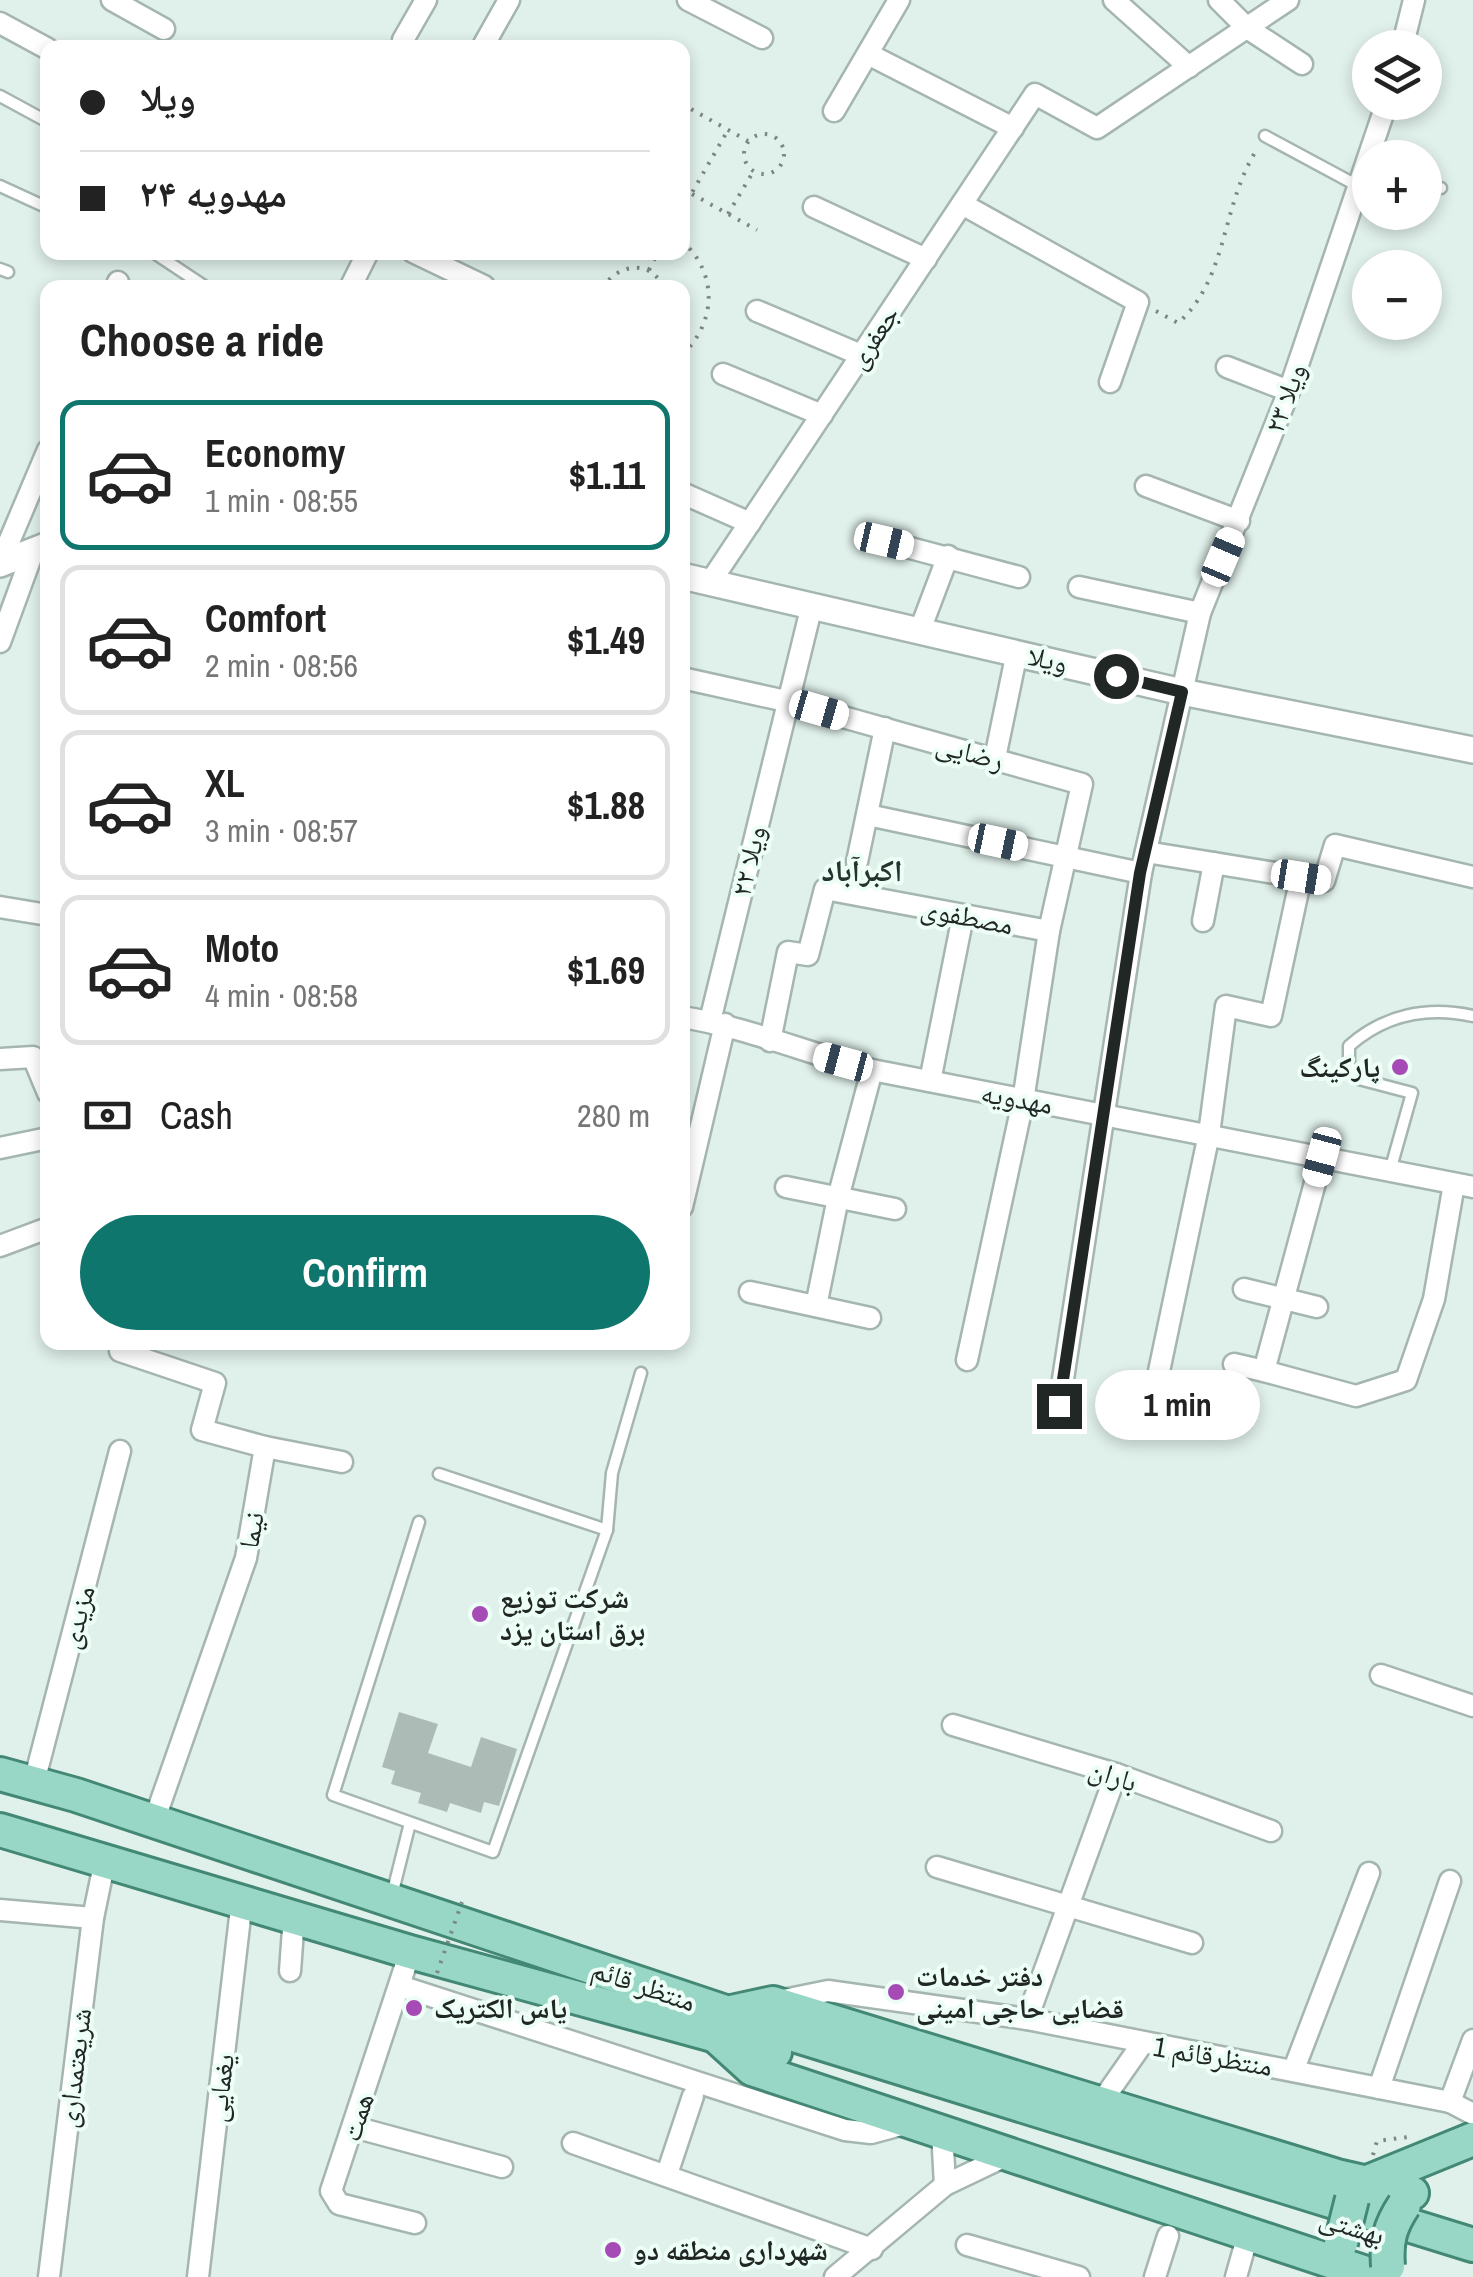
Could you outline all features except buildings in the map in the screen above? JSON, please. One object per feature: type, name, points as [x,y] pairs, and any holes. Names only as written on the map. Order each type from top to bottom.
[{"type":"main road","name":"منتظر قائم","points":[[0,1774],[391,1899],[719,2023],[1230,2190]]},
{"type":"main road","name":"منتظر قائم","points":[[0,1830],[410,1952],[719,2023],[1291,2187]]},
{"type":"main road","points":[[1408,2199],[1351,2186],[772,2002],[719,2023],[752,2069],[1249,2231],[1302,2259],[1385,2273],[1389,2234],[1408,2199],[1432,2176],[1473,2164]]},
{"type":"main road","points":[[1351,2186],[1473,2140]]},
{"type":"main road","points":[[1302,2259],[1328,2253],[1341,2243],[1351,2186]]},
{"type":"main road","name":"بهشتی","points":[[1291,2187],[1473,2244]]},
{"type":"main road","name":"بهشتی","points":[[1230,2190],[1473,2264]]},
{"type":"street","points":[[112,0],[164,29]]},
{"type":"street","points":[[402,40],[426,0]]},
{"type":"street","points":[[488,40],[509,0]]},
{"type":"street","points":[[688,0],[762,38]]},
{"type":"street","points":[[834,110],[899,0]]},
{"type":"street","points":[[1114,0],[1188,67],[1288,0]]},
{"type":"street","points":[[1219,0],[1247,28],[1302,64]]},
{"type":"street","points":[[1406,30],[1414,0]]},
{"type":"street","points":[[0,23],[40,45]]},
{"type":"street","points":[[868,54],[1012,128]]},
{"type":"street","name":"جعفری","points":[[711,581],[1035,94],[1097,128],[1188,67]]},
{"type":"street","points":[[962,204],[1138,302],[1110,382]]},
{"type":"street","points":[[814,207],[926,259]]},
{"type":"street","name":"ویلا ۲۳","points":[[1059,1406],[1140,873],[1200,614],[1289,391],[1352,211]]},
{"type":"street","points":[[430,260],[472,280]]},
{"type":"street","points":[[756,310],[861,355]]},
{"type":"street","points":[[1227,368],[1289,391]]},
{"type":"street","points":[[723,374],[822,415]]},
{"type":"street","points":[[0,564],[40,469]]},
{"type":"street","points":[[1146,486],[1238,521]]},
{"type":"street","points":[[690,497],[750,523]]},
{"type":"street","points":[[884,541],[1019,577]]},
{"type":"street","points":[[0,564],[40,547]]},
{"type":"street","points":[[0,642],[40,549]]},
{"type":"street","points":[[920,630],[948,556]]},
{"type":"street","name":"ویلا","points":[[690,577],[1182,692],[1473,750]]},
{"type":"street","points":[[1079,587],[1200,614]]},
{"type":"street","name":"ویلا ۲۲","points":[[690,1166],[786,701],[812,605]]},
{"type":"street","points":[[995,758],[1017,652]]},
{"type":"street","name":"رضایی","points":[[690,680],[786,701],[1082,784],[1064,856]]},
{"type":"street","points":[[857,862],[886,728]]},
{"type":"street","points":[[868,815],[1140,873]]},
{"type":"street","points":[[1146,852],[1324,881],[1335,846],[1473,877]]},
{"type":"street","name":"مصطفوی","points":[[967,1360],[1022,1101],[1048,931],[1064,856]]},
{"type":"street","points":[[1203,921],[1214,863]]},
{"type":"street","points":[[1154,1395],[1209,1134],[1226,1006],[1271,1016],[1301,877]]},
{"type":"street","name":"مصطفوی","points":[[770,1041],[788,952],[808,954],[825,888],[1048,931]]},
{"type":"street","points":[[0,907],[40,911]]},
{"type":"street","points":[[930,1082],[963,916]]},
{"type":"street","name":"مهدویه","points":[[690,1018],[718,1023],[872,1070],[1022,1101],[1104,1112],[1464,1185]]},
{"type":"street","points":[[0,1059],[32,1057],[40,1075]]},
{"type":"street","points":[[816,1306],[838,1198],[872,1070]]},
{"type":"street","points":[[0,1148],[40,1140]]},
{"type":"street","points":[[1264,1371],[1322,1157]]},
{"type":"street","points":[[1234,1364],[1356,1396],[1406,1380],[1434,1299],[1464,1185]]},
{"type":"street","points":[[786,1187],[895,1210]]},
{"type":"street","points":[[0,1246],[40,1231]]},
{"type":"street","points":[[1244,1289],[1317,1307]]},
{"type":"street","points":[[750,1292],[870,1318]]},
{"type":"street","points":[[120,1350],[215,1383],[202,1430],[342,1462]]},
{"type":"street","name":"نیما","points":[[154,1821],[246,1558],[265,1447]]},
{"type":"street","name":"مزیدی","points":[[34,1782],[120,1451]]},
{"type":"street","points":[[1381,1675],[1473,1706]]},
{"type":"street","name":"باران","points":[[953,1726],[1116,1774],[1271,1831]]},
{"type":"street","points":[[1027,2020],[1116,1774]]},
{"type":"street","name":"شریعتمداری","points":[[49,2277],[92,1918],[106,1860]]},
{"type":"street","points":[[936,1867],[1068,1903],[1192,1943]]},
{"type":"street","points":[[1294,2069],[1369,1874]]},
{"type":"street","points":[[1379,2088],[1450,1880]]},
{"type":"street","name":"یغمایی","points":[[198,2277],[242,1900]]},
{"type":"street","points":[[0,1910],[92,1918]]},
{"type":"street","points":[[290,1971],[294,1916]]},
{"type":"street","name":"همت","points":[[410,1952],[333,2198],[416,2223]]},
{"type":"street","points":[[400,1986],[845,2130],[871,2133],[927,2126],[944,2185]]},
{"type":"street","name":"منتظرقائم 1","points":[[772,2002],[828,1992],[1027,2020],[1294,2069],[1450,2102],[1473,2114]]},
{"type":"street","points":[[1450,2102],[1473,2040]]},
{"type":"street","points":[[1100,2104],[1142,2044]]},
{"type":"street","points":[[667,2174],[693,2096]]},
{"type":"street","points":[[354,2127],[502,2167]]},
{"type":"street","points":[[573,2142],[872,2249]]},
{"type":"street","points":[[834,2277],[944,2185],[1010,2154]]},
{"type":"street","points":[[1236,2277],[1249,2231]]},
{"type":"street","points":[[1156,2277],[1168,2236]]},
{"type":"street","points":[[967,2245],[1079,2277]]},
{"type":"lane","points":[[0,96],[40,118]]},
{"type":"lane","points":[[1265,136],[1352,169]]},
{"type":"lane","points":[[0,186],[40,204]]},
{"type":"lane","points":[[165,260],[196,280]]},
{"type":"lane","points":[[1390,1170],[1412,1093],[1359,1079],[1348,1072],[1349,1046],[1370,1028],[1412,1013],[1473,1016]]},
{"type":"lane","points":[[420,1522],[334,1795],[493,1852],[607,1530],[612,1473],[641,1373]]},
{"type":"lane","points":[[439,1474],[607,1530]]},
{"type":"lane","points":[[391,1899],[410,1823]]},
{"type":"path","points":[[690,109],[748,141],[768,134],[784,150],[775,171],[754,172]]},
{"type":"path","points":[[690,197],[728,130]]},
{"type":"path","points":[[1138,302],[1178,323],[1192,310],[1211,281],[1234,195],[1265,136]]},
{"type":"path","points":[[748,141],[746,163],[754,172]]},
{"type":"path","points":[[728,214],[754,172]]},
{"type":"path","points":[[692,194],[757,230]]},
{"type":"path","points":[[690,248],[698,257],[710,293],[703,330],[690,345]]},
{"type":"path","points":[[649,270],[654,260]]},
{"type":"path","points":[[608,280],[614,272],[631,266],[649,270],[657,280]]},
{"type":"path","points":[[437,1973],[462,1902]]},
{"type":"place","name":"پارکینگ","points":[[1400,1067]]},
{"type":"place","name":"شرکت توزیع برق استان یزد","points":[[480,1614]]},
{"type":"place","name":"دفتر خدمات قضایی حاجی امینی","points":[[896,1992]]},
{"type":"place","name":"یاس الکتریک","points":[[414,2008]]},
{"type":"place","name":"شهرداری منطقه دو","points":[[613,2250]]},
{"type":"district","name":"اکبرآباد","points":[[862,871]]},
{"type":"route","points":[[1059,1406],[1140,873],[1182,692],[1116,676]]}]
